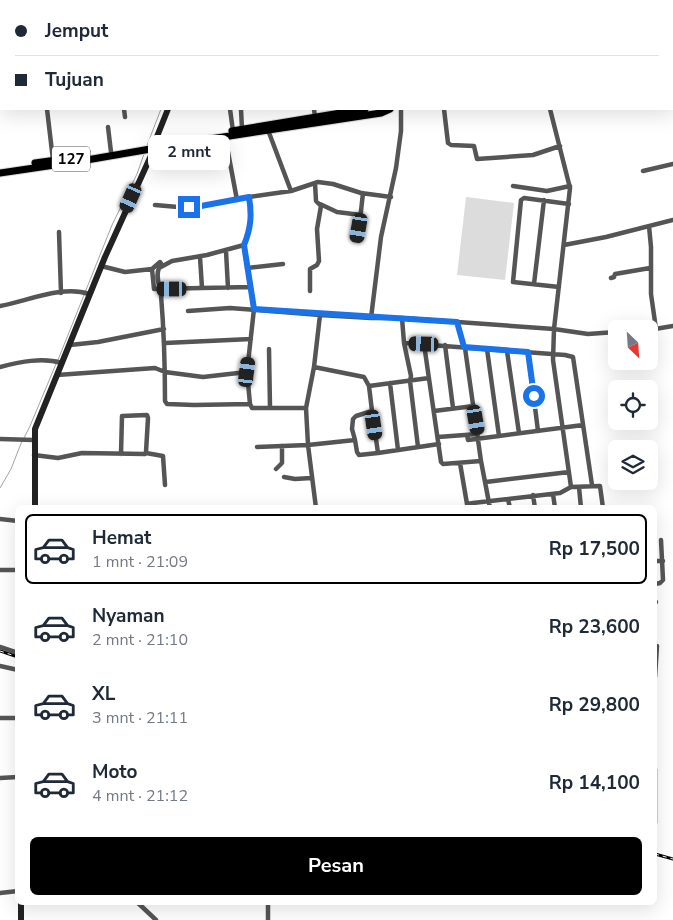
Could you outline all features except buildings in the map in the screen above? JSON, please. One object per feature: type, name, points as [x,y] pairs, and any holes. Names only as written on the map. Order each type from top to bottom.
[{"type":"main road","name":"127","points":[[222,135],[314,113],[352,110]]},
{"type":"main road","name":"127","points":[[0,168],[26,167],[222,135],[381,113],[388,110]]},
{"type":"main road","name":"127","points":[[0,173],[53,160],[140,149]]},
{"type":"street","points":[[47,110],[53,160]]},
{"type":"street","points":[[124,110],[125,118]]},
{"type":"street","points":[[35,505],[34,455],[30,440],[57,375],[58,362],[70,345],[89,294],[168,110]]},
{"type":"street","points":[[230,110],[233,131]]},
{"type":"street","points":[[241,110],[242,129]]},
{"type":"street","points":[[371,318],[381,237],[391,197],[401,131],[401,110]]},
{"type":"street","points":[[444,110],[448,143],[451,145],[474,146],[477,158],[533,155],[560,146]]},
{"type":"street","points":[[550,110],[570,186],[554,329],[553,354],[571,488]]},
{"type":"street","points":[[108,127],[111,152]]},
{"type":"street","points":[[268,130],[291,192]]},
{"type":"street","points":[[222,135],[237,200]]},
{"type":"street","points":[[643,170],[673,164]]},
{"type":"street","points":[[155,205],[201,206],[249,197],[291,192],[315,183],[333,184],[363,193],[391,197]]},
{"type":"street","points":[[315,183],[316,200],[320,204],[337,212],[361,215]]},
{"type":"street","points":[[513,186],[547,191],[570,186]]},
{"type":"street","points":[[358,238],[363,193]]},
{"type":"street","points":[[249,197],[251,220],[244,245],[254,309],[247,372],[250,404],[252,408],[306,408]]},
{"type":"street","points":[[559,287],[512,282],[519,214],[523,198],[569,204]]},
{"type":"street","points":[[534,284],[544,200]]},
{"type":"street","points":[[310,292],[310,269],[317,265],[319,261],[317,229],[320,204]]},
{"type":"street","points":[[564,245],[606,237],[673,220]]},
{"type":"street","points":[[650,226],[651,294],[655,320]]},
{"type":"street","points":[[59,232],[61,293]]},
{"type":"street","points":[[244,245],[200,257],[172,261],[162,265],[157,273],[165,343],[165,401],[168,404],[250,404]]},
{"type":"street","points":[[226,251],[228,288]]},
{"type":"street","points":[[200,257],[202,288]]},
{"type":"street","points":[[162,265],[160,262],[152,270],[154,289],[250,287]]},
{"type":"street","points":[[247,268],[283,264]]},
{"type":"street","points":[[101,266],[124,272],[152,270]]},
{"type":"street","points":[[611,278],[615,274],[650,268]]},
{"type":"street","points":[[0,306],[61,293],[76,291],[89,294]]},
{"type":"street","points":[[188,311],[230,308],[254,309],[320,315],[402,318],[554,329],[588,334],[608,333]]},
{"type":"street","points":[[316,505],[308,444],[306,408],[314,367],[320,315]]},
{"type":"street","points":[[402,318],[404,343],[411,376],[418,447]]},
{"type":"street","points":[[457,322],[465,348],[490,505]]},
{"type":"street","points":[[658,329],[673,326]]},
{"type":"street","points":[[70,345],[98,342],[164,329]]},
{"type":"street","points":[[165,343],[251,339]]},
{"type":"street","points":[[404,343],[553,354],[574,358],[592,485]]},
{"type":"street","points":[[424,344],[442,463],[482,461]]},
{"type":"street","points":[[445,345],[453,408]]},
{"type":"street","points":[[488,349],[499,436]]},
{"type":"street","points":[[269,350],[270,408]]},
{"type":"street","points":[[507,351],[519,433]]},
{"type":"street","points":[[528,352],[538,431]]},
{"type":"street","points":[[0,367],[31,361],[58,362]]},
{"type":"street","points":[[314,367],[365,378],[369,386],[378,454]]},
{"type":"street","points":[[57,375],[155,368],[165,372],[203,377],[247,372]]},
{"type":"street","points":[[369,386],[429,378]]},
{"type":"street","points":[[390,383],[398,450]]},
{"type":"street","points":[[434,411],[474,406]]},
{"type":"street","points":[[372,411],[353,418],[352,429],[359,455],[378,454],[439,444]]},
{"type":"street","points":[[121,454],[122,416],[125,415],[148,416],[146,453]]},
{"type":"street","points":[[438,437],[467,435],[468,440],[478,436],[499,436],[583,425]]},
{"type":"street","points":[[0,439],[30,440]]},
{"type":"street","points":[[257,447],[355,440]]},
{"type":"street","points":[[276,469],[282,462],[282,446]]},
{"type":"street","points":[[34,455],[58,458],[82,453],[146,453],[162,456],[165,485]]},
{"type":"street","points":[[460,463],[468,505]]},
{"type":"street","points":[[486,482],[569,472]]},
{"type":"street","points":[[284,477],[295,479],[312,478]]},
{"type":"street","points":[[472,505],[489,501],[560,493],[579,486],[592,485],[601,486],[603,505]]},
{"type":"street","points":[[579,486],[581,505]]},
{"type":"street","points":[[553,494],[555,505]]},
{"type":"street","points":[[533,495],[535,505]]},
{"type":"street","points":[[508,499],[509,505]]},
{"type":"street","points":[[0,519],[15,520]]},
{"type":"street","points":[[657,584],[664,580],[662,540]]},
{"type":"street","points":[[657,562],[663,561]]},
{"type":"street","points":[[0,570],[15,570]]},
{"type":"street","points":[[0,647],[15,652]]},
{"type":"street","points":[[1,667],[15,669]]},
{"type":"street","points":[[0,718],[15,718]]},
{"type":"street","points":[[0,778],[15,777]]},
{"type":"street","points":[[0,893],[15,891]]},
{"type":"street","points":[[21,905],[21,920]]},
{"type":"street","points":[[140,905],[156,920]]},
{"type":"street","points":[[268,905],[268,920]]},
{"type":"shaded area","points":[[466,197],[514,203],[505,280],[457,275]]},
{"type":"waterway","points":[[146,148],[161,110]]},
{"type":"waterway","points":[[58,360],[112,225],[137,174],[144,154]]},
{"type":"waterway","points":[[24,438],[56,364]]},
{"type":"waterway","points":[[0,488],[11,469],[22,441]]},
{"type":"railway","points":[[0,651],[15,656]]},
{"type":"railway","points":[[657,855],[673,859]]},
{"type":"route","points":[[189,207],[249,197],[252,214],[248,236],[244,245],[254,309],[320,315],[457,322],[464,347],[528,352],[534,396]]}]
